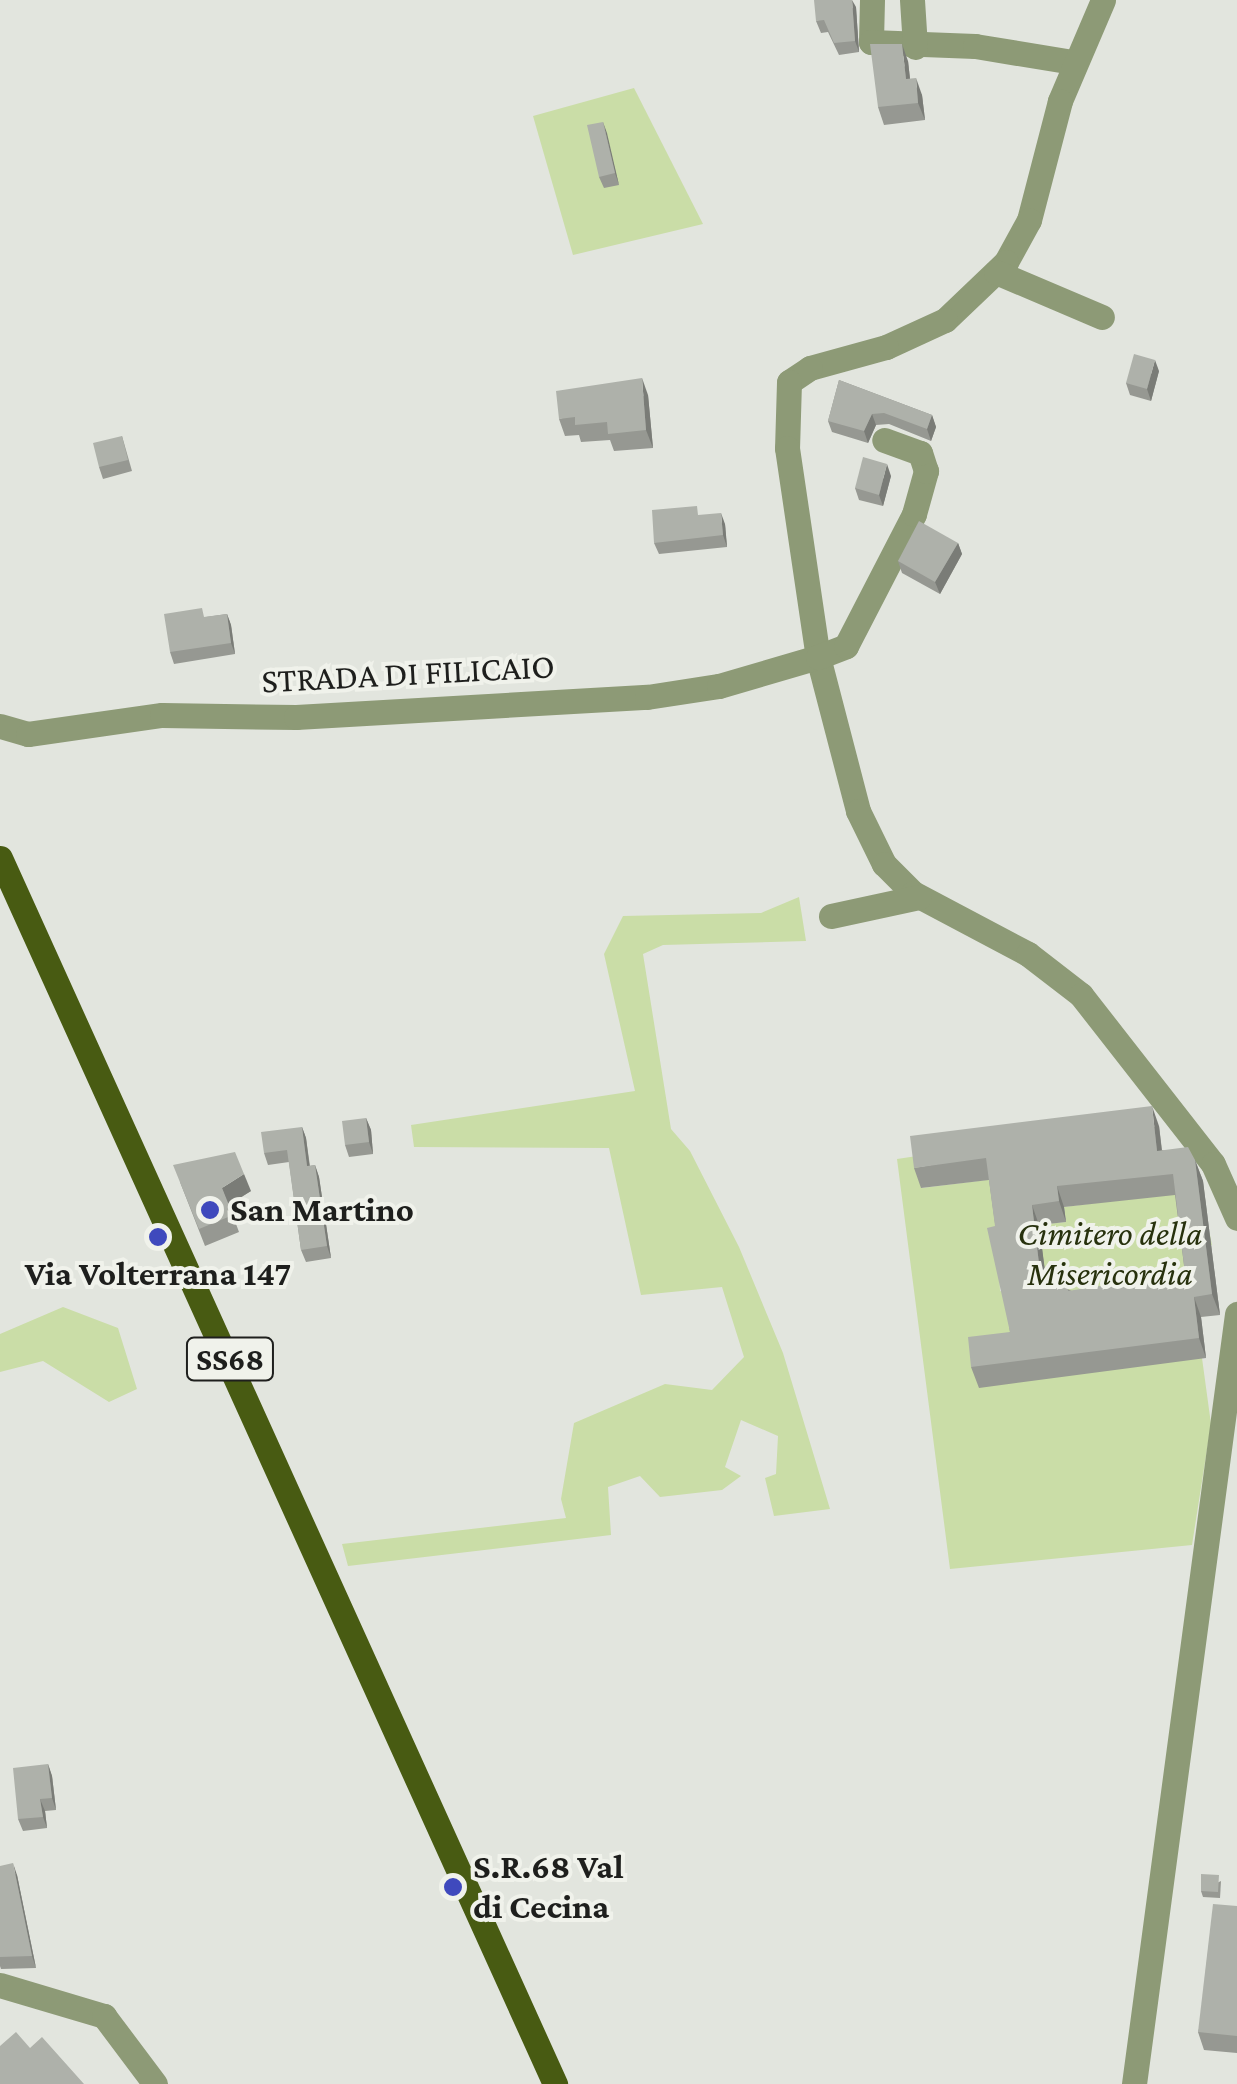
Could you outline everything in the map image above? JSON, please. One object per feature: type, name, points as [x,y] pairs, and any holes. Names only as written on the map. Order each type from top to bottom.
[{"type":"main road","name":"SS68","points":[[0,858],[555,2084]]},
{"type":"street","points":[[872,0],[872,42],[914,47],[975,46],[1073,62]]},
{"type":"street","points":[[912,0],[914,47]]},
{"type":"street","points":[[1103,0],[1073,62],[1029,220],[996,272],[945,320],[886,347],[810,368],[790,382],[787,448],[818,657],[858,811],[884,864],[920,896],[1028,954],[1081,995],[1213,1164],[1237,1218]]},
{"type":"street","points":[[996,272],[1102,318]]},
{"type":"street","points":[[818,657],[846,646],[914,514],[926,471],[920,454],[884,440]]},
{"type":"street","name":"STRADA DI FILICAIO","points":[[0,726],[28,734],[162,715],[296,717],[613,700],[719,686],[818,657]]},
{"type":"street","points":[[831,916],[920,896]]},
{"type":"street","points":[[1134,2084],[1237,1314]]},
{"type":"street","points":[[0,1984],[104,2016],[154,2084]]},
{"type":"green space","points":[[634,88],[703,224],[573,255],[533,116]]},
{"type":"green space","points":[[799,897],[806,941],[663,945],[643,954],[671,1129],[690,1151],[739,1247],[783,1353],[830,1509],[774,1516],[765,1478],[776,1474],[778,1436],[741,1420],[725,1467],[741,1476],[722,1490],[660,1497],[640,1476],[608,1487],[611,1535],[348,1566],[342,1544],[566,1518],[561,1499],[574,1423],[665,1384],[712,1390],[744,1357],[722,1287],[641,1295],[609,1148],[414,1147],[411,1125],[635,1091],[604,954],[623,916],[761,913]]},
{"type":"green space","name":"Cimitero della Misericordia","points":[[917,1156],[922,1188],[1122,1163],[1180,1194],[1185,1238],[1210,1235],[1212,1245],[1187,1248],[1211,1424],[1192,1545],[950,1569],[897,1159]],"holes":[[[996,1195],[1134,1198],[1064,1207],[1066,1222],[1036,1225],[1046,1301],[1000,1291]]]},
{"type":"green space","points":[[63,1307],[118,1328],[137,1389],[109,1402],[43,1361],[0,1372],[0,1334]]},
{"type":"building","points":[[814,0],[852,0],[855,41],[834,43],[824,20],[816,21]]},
{"type":"building","points":[[870,44],[902,44],[906,79],[916,78],[918,103],[878,107]]},
{"type":"building","points":[[603,122],[615,173],[599,177],[587,125]]},
{"type":"building","points":[[1134,354],[1155,360],[1147,389],[1126,383]]},
{"type":"building","points":[[642,378],[646,430],[608,434],[607,422],[575,425],[575,417],[559,419],[556,391]]},
{"type":"building","points":[[839,380],[932,415],[927,429],[884,413],[872,414],[864,431],[828,421]]},
{"type":"building","points":[[122,436],[128,460],[99,467],[93,443]]},
{"type":"building","points":[[863,457],[887,464],[879,495],[855,488]]},
{"type":"building","points":[[697,506],[698,515],[721,513],[723,535],[654,543],[652,510]]},
{"type":"building","points":[[919,521],[958,543],[935,582],[898,561]]},
{"type":"building","points":[[202,608],[204,617],[227,614],[231,643],[170,652],[164,614]]},
{"type":"building","points":[[1152,1106],[1157,1151],[1188,1147],[1195,1160],[1212,1294],[1194,1297],[1199,1338],[971,1367],[968,1337],[1010,1332],[987,1228],[995,1226],[986,1158],[914,1168],[910,1136]],"holes":[[[1173,1174],[1185,1273],[1068,1291],[1067,1277],[1041,1280],[1032,1205],[1059,1201],[1057,1186]]]},
{"type":"building","points":[[366,1118],[369,1142],[345,1145],[342,1121]]},
{"type":"building","points":[[302,1127],[307,1166],[315,1165],[327,1246],[301,1250],[287,1150],[264,1153],[261,1132]]},
{"type":"building","name":"San Martino","points":[[235,1152],[244,1174],[222,1188],[233,1215],[199,1229],[173,1165]]},
{"type":"building","points":[[48,1764],[52,1798],[40,1799],[43,1817],[18,1819],[13,1768]]},
{"type":"building","points":[[13,1863],[32,1956],[0,1957],[0,1866]]},
{"type":"building","points":[[1201,1874],[1219,1875],[1218,1892],[1201,1891]]},
{"type":"building","points":[[1213,1904],[1237,1906],[1237,2036],[1198,2032]]},
{"type":"building","points":[[16,2032],[30,2048],[42,2037],[84,2084],[0,2084],[0,2046]]},
{"type":"place","name":"San Martino","points":[[210,1210]]},
{"type":"place","name":"Via Volterrana 147","points":[[158,1237]]},
{"type":"place","name":"S.R.68 Val di Cecina","points":[[453,1887]]}]
